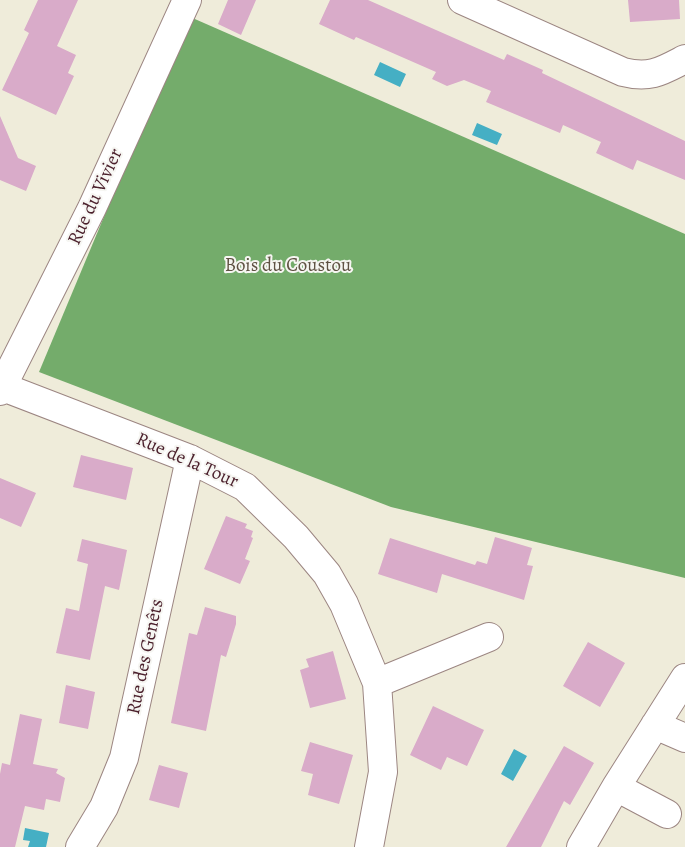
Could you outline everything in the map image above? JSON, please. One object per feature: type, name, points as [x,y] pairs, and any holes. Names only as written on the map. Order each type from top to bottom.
[{"type":"street","name":"Rue du Vivier","points":[[1,389],[92,208],[187,0]]},
{"type":"street","points":[[462,0],[623,72],[636,76],[654,74],[685,59]]},
{"type":"street","name":"Rue de la Tour","points":[[1,389],[190,459],[245,487],[296,537],[327,574],[344,604],[377,683],[383,772],[369,847]]},
{"type":"street","name":"Rue des Genêts","points":[[80,847],[104,807],[124,758],[190,459]]},
{"type":"street","points":[[377,683],[489,637]]},
{"type":"street","points":[[581,847],[616,787],[685,678]]},
{"type":"street","points":[[655,725],[685,738]]},
{"type":"street","points":[[616,787],[667,814]]},
{"type":"green space","name":"Bois du Coustou","points":[[188,16],[685,234],[685,578],[391,507],[39,372]]},
{"type":"water","points":[[380,62],[406,74],[400,87],[374,75]]},
{"type":"water","points":[[477,123],[502,134],[497,145],[472,135]]},
{"type":"water","points":[[514,749],[527,756],[513,781],[501,774]]},
{"type":"water","points":[[25,828],[49,833],[46,847],[28,847],[30,841],[23,840]]},
{"type":"building","points":[[38,0],[78,0],[57,46],[76,55],[68,73],[74,76],[56,115],[2,90],[29,33],[24,30]]},
{"type":"building","points":[[228,0],[256,0],[241,35],[218,24]]},
{"type":"building","points":[[330,0],[368,0],[504,60],[507,54],[543,70],[542,73],[685,141],[685,180],[637,160],[633,170],[596,153],[601,142],[563,125],[560,133],[486,102],[491,91],[464,80],[447,86],[432,79],[436,72],[356,37],[354,40],[319,24]]},
{"type":"building","points":[[628,0],[679,0],[680,19],[630,22]]},
{"type":"building","points":[[0,116],[18,158],[36,166],[26,191],[0,180]]},
{"type":"building","points":[[81,455],[133,468],[126,500],[73,487]]},
{"type":"building","points":[[0,478],[36,493],[21,527],[0,518]]},
{"type":"building","points":[[226,516],[247,524],[245,528],[253,531],[251,537],[253,538],[245,559],[250,561],[240,584],[204,569]]},
{"type":"building","points":[[495,537],[532,548],[527,565],[533,566],[524,600],[442,574],[437,593],[378,574],[390,538],[475,565],[477,561],[487,564]]},
{"type":"building","points":[[82,539],[127,550],[119,590],[105,586],[90,660],[56,653],[66,608],[79,611],[88,564],[77,561]]},
{"type":"building","points":[[205,607],[236,616],[236,624],[226,657],[221,655],[206,731],[171,723],[189,633],[197,635]]},
{"type":"building","points":[[588,642],[625,663],[600,707],[563,686]]},
{"type":"building","points":[[333,651],[346,699],[310,708],[300,670],[309,667],[306,659]]},
{"type":"building","points":[[66,685],[95,692],[88,729],[59,723]]},
{"type":"building","points":[[433,706],[484,730],[467,766],[447,757],[441,770],[410,755]]},
{"type":"building","points":[[20,714],[42,719],[33,764],[58,769],[56,773],[65,778],[60,802],[46,799],[44,810],[25,806],[15,847],[0,847],[0,774],[2,763],[10,765]]},
{"type":"building","points":[[310,742],[353,755],[339,804],[308,795],[313,774],[301,771]]},
{"type":"building","points":[[564,746],[594,763],[570,805],[564,801],[541,847],[506,847]]},
{"type":"building","points":[[159,765],[188,773],[179,808],[149,800]]}]
